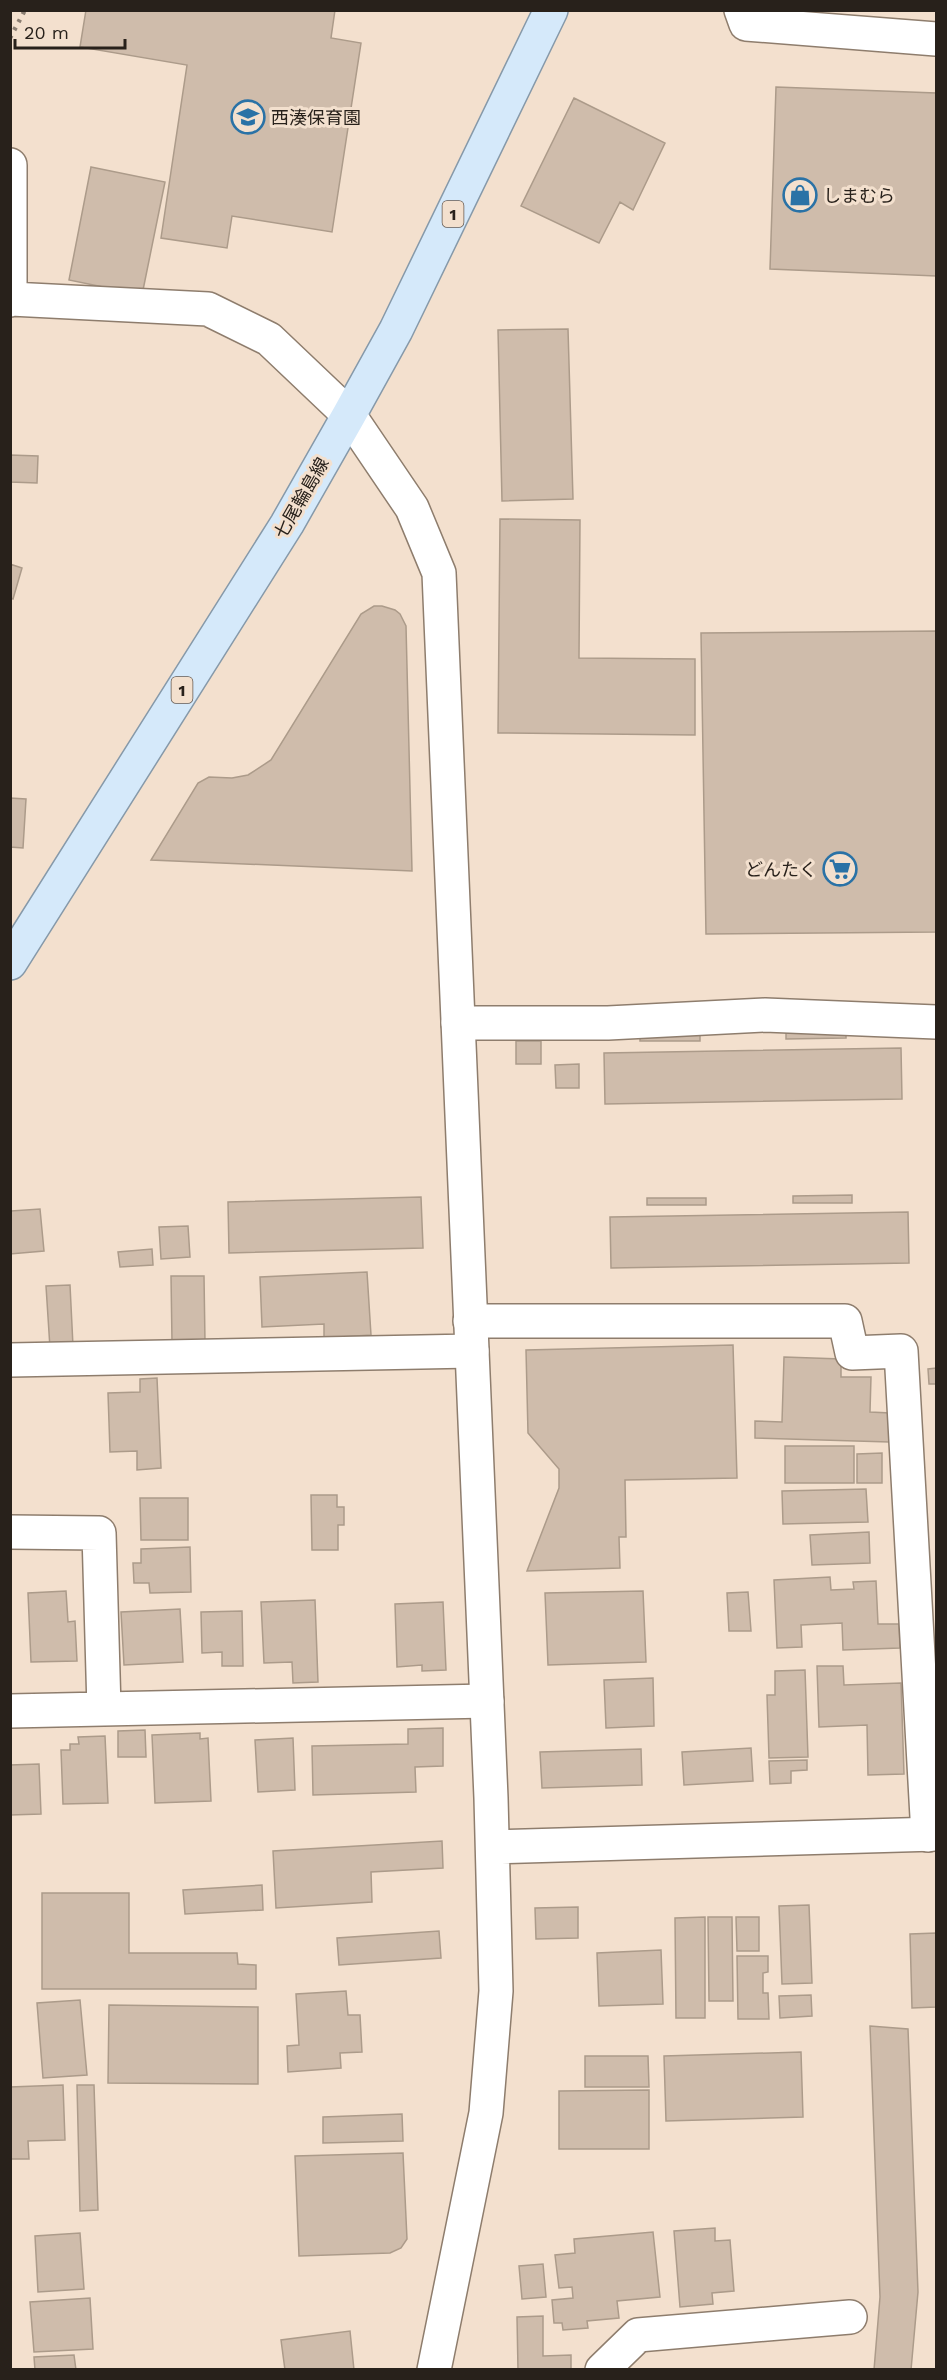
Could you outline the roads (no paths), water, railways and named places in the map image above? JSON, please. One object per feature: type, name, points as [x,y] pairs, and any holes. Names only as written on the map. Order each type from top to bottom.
[{"type":"main road","name":"七尾輪島線","points":[[10,963],[287,524],[349,415],[396,330],[470,182],[551,10]]},
{"type":"street","points":[[741,10],[746,24],[936,39]]},
{"type":"street","points":[[10,165],[11,299],[208,309],[269,339],[349,415],[412,508],[439,573],[493,1847],[496,1991],[486,2114],[434,2370]]},
{"type":"street","points":[[458,1023],[608,1023],[765,1015],[936,1022]]},
{"type":"street","points":[[10,1360],[471,1336],[845,1321],[852,1353],[901,1351],[932,1834],[493,1847]]},
{"type":"street","points":[[10,1532],[99,1533],[104,1709]]},
{"type":"street","points":[[10,1711],[487,1701]]},
{"type":"street","points":[[602,2370],[638,2335],[850,2317]]},
{"type":"railway","points":[[10,38],[25,10]]},
{"type":"place","name":"西湊保育園","points":[[248,117]]},
{"type":"place","name":"しまむら","points":[[800,195]]},
{"type":"place","name":"どんたく","points":[[840,869]]}]
